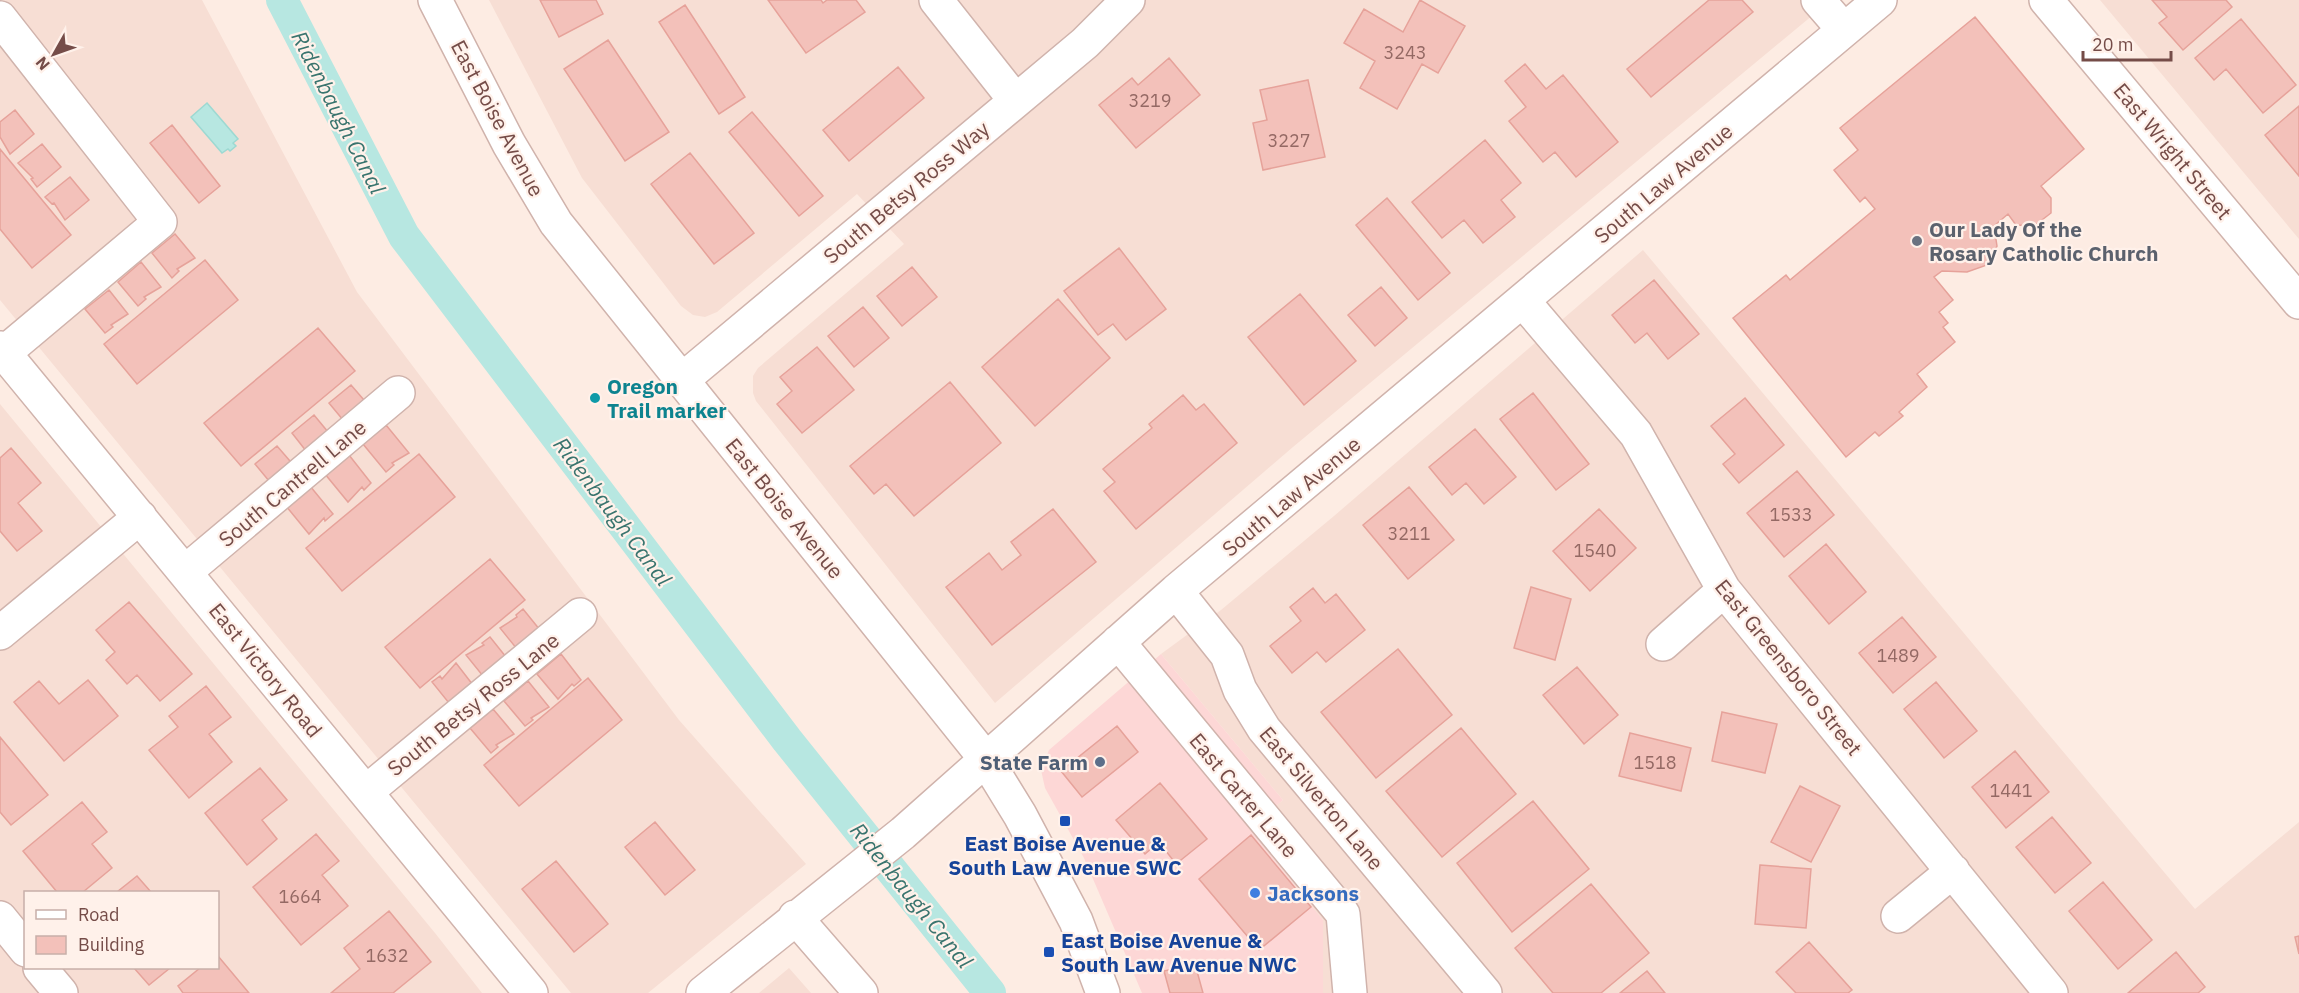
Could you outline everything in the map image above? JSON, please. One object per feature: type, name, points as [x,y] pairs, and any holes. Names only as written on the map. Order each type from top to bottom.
[{"type":"street","name":"East Boise Avenue","points":[[435,0],[508,144],[556,223],[985,758],[1020,815],[1076,921],[1102,993]]},
{"type":"street","points":[[936,0],[1015,100]]},
{"type":"street","name":"South Betsy Ross Way","points":[[682,380],[1085,43],[1128,0]]},
{"type":"street","points":[[1818,0],[1844,30]]},
{"type":"street","name":"South Law Avenue","points":[[703,993],[795,917],[903,833],[1176,591],[1880,0]]},
{"type":"street","name":"East Wright Street","points":[[2046,0],[2299,302]]},
{"type":"street","points":[[0,18],[160,222],[2,350]]},
{"type":"street","name":"East Greensboro Street","points":[[1523,301],[1636,434],[1724,590],[2051,993]]},
{"type":"street","name":"East Victory Road","points":[[2,350],[531,993]]},
{"type":"street","name":"South Cantrell Lane","points":[[185,572],[398,393]]},
{"type":"street","points":[[0,633],[140,517]]},
{"type":"street","points":[[1663,644],[1724,590]]},
{"type":"street","name":"East Silverton Lane","points":[[1176,591],[1227,655],[1240,690],[1264,729],[1485,993]]},
{"type":"street","name":"South Betsy Ross Lane","points":[[366,792],[580,615]]},
{"type":"street","name":"East Carter Lane","points":[[1118,642],[1344,914],[1350,993]]},
{"type":"street","points":[[1898,916],[1953,871]]},
{"type":"street","points":[[795,917],[861,993]]},
{"type":"street","points":[[0,918],[24,948]]},
{"type":"street","points":[[41,969],[61,993]]},
{"type":"shaded area","points":[[0,0],[202,0],[357,292],[679,720],[806,864],[648,993],[571,993],[0,300]]},
{"type":"shaded area","points":[[489,0],[1831,0],[1293,447],[995,703],[756,401],[753,393],[753,376],[758,368],[904,244],[857,194],[717,312],[705,317],[693,315],[681,306],[582,178]]},
{"type":"shaded area","points":[[2100,0],[2299,0],[2299,239]]},
{"type":"shaded area","points":[[1643,250],[2195,909],[2299,822],[2299,993],[1323,993],[1323,920],[1248,829],[1283,800],[1161,654],[1221,610],[1334,516]]},
{"type":"shaded area","points":[[0,404],[435,933],[482,993],[0,993]]},
{"type":"shaded area","points":[[1161,654],[1283,800],[1249,829],[1323,920],[1323,993],[1142,993],[1084,858],[1045,788],[1041,770],[1049,750]]},
{"type":"shaded area","points":[[789,968],[811,993],[759,993]]},
{"type":"water","points":[[207,103],[238,139],[233,143],[236,146],[230,151],[228,149],[222,153],[191,117]]},
{"type":"building","points":[[540,0],[596,0],[603,14],[559,37]]},
{"type":"building","points":[[768,0],[821,0],[823,3],[827,0],[856,0],[865,12],[806,53]]},
{"type":"building","points":[[1420,0],[1465,26],[1438,73],[1422,64],[1397,109],[1360,88],[1375,61],[1344,43],[1364,9],[1403,32]]},
{"type":"building","points":[[1709,0],[1742,0],[1753,12],[1651,97],[1627,69]]},
{"type":"building","points":[[2152,0],[2226,0],[2232,7],[2183,50],[2159,23],[2167,17]]},
{"type":"building","points":[[685,5],[745,97],[719,114],[659,22]]},
{"type":"building","name":"Our Lady Of the Rosary Catholic Church","points":[[1975,17],[2084,149],[2041,186],[2051,198],[2051,213],[2034,226],[2016,225],[2008,214],[1994,226],[1997,246],[1987,265],[1967,272],[1942,271],[1934,277],[1953,300],[1939,312],[1948,323],[1943,327],[1955,342],[1917,374],[1927,387],[1899,412],[1903,416],[1879,436],[1875,432],[1846,457],[1733,318],[1786,275],[1790,280],[1875,209],[1865,197],[1860,202],[1834,170],[1858,150],[1840,128]]},
{"type":"building","points":[[2241,19],[2296,85],[2263,113],[2226,69],[2214,80],[2195,58]]},
{"type":"building","points":[[608,40],[669,132],[625,161],[564,69]]},
{"type":"building","points":[[1169,58],[1200,95],[1136,148],[1099,105],[1132,78],[1138,85]]},
{"type":"building","points":[[1525,64],[1546,89],[1563,75],[1618,142],[1576,177],[1555,152],[1543,162],[1509,121],[1526,107],[1505,81]]},
{"type":"building","points":[[898,67],[924,98],[849,161],[823,130]]},
{"type":"building","points":[[1308,80],[1325,157],[1263,170],[1253,123],[1267,120],[1260,90]]},
{"type":"building","points":[[2299,106],[2299,176],[2265,135]]},
{"type":"building","points":[[15,110],[34,134],[10,154],[0,137],[0,122]]},
{"type":"building","points":[[752,112],[823,196],[799,216],[729,132]]},
{"type":"building","points":[[172,125],[220,186],[199,203],[150,143]]},
{"type":"building","points":[[1485,140],[1521,183],[1501,200],[1515,217],[1483,243],[1464,220],[1442,238],[1412,202]]},
{"type":"building","points":[[42,144],[61,167],[37,187],[31,179],[33,178],[18,163]]},
{"type":"building","points":[[0,149],[71,235],[32,268],[0,229]]},
{"type":"building","points":[[690,153],[754,233],[714,264],[651,184]]},
{"type":"building","points":[[70,177],[89,200],[65,220],[54,203],[52,204],[45,197]]},
{"type":"building","points":[[1387,198],[1450,273],[1418,300],[1356,225]]},
{"type":"building","points":[[175,234],[195,258],[177,269],[179,271],[172,278],[152,253]]},
{"type":"building","points":[[1119,248],[1166,309],[1126,340],[1113,324],[1098,335],[1064,291]]},
{"type":"building","points":[[205,260],[238,300],[137,384],[104,344]]},
{"type":"building","points":[[141,262],[161,287],[144,297],[146,299],[138,306],[118,282]]},
{"type":"building","points":[[912,267],[937,297],[902,326],[877,296]]},
{"type":"building","points":[[1654,280],[1699,334],[1668,359],[1647,333],[1635,343],[1612,315]]},
{"type":"building","points":[[1381,287],[1407,318],[1375,346],[1348,315]]},
{"type":"building","points":[[109,290],[128,314],[111,325],[113,327],[105,333],[85,309]]},
{"type":"building","points":[[1300,294],[1356,361],[1304,405],[1248,337]]},
{"type":"building","points":[[1058,299],[1110,358],[1035,426],[982,367]]},
{"type":"building","points":[[863,307],[889,338],[854,367],[828,336]]},
{"type":"building","points":[[318,328],[355,371],[241,466],[204,423]]},
{"type":"building","points":[[817,347],[854,390],[802,433],[777,404],[792,391],[780,377]]},
{"type":"building","points":[[950,382],[1001,443],[914,516],[886,484],[874,494],[850,466]]},
{"type":"building","points":[[351,385],[370,407],[348,426],[329,403]]},
{"type":"building","points":[[1533,393],[1589,464],[1556,490],[1500,419]]},
{"type":"building","points":[[1183,395],[1196,410],[1204,404],[1237,443],[1136,529],[1104,491],[1115,482],[1103,469],[1152,428],[1149,424]]},
{"type":"building","points":[[1745,398],[1784,445],[1739,483],[1723,464],[1735,454],[1711,426]]},
{"type":"building","points":[[314,415],[333,438],[310,456],[292,433]]},
{"type":"building","points":[[386,425],[409,453],[392,463],[394,465],[386,472],[363,444]]},
{"type":"building","points":[[1475,429],[1516,477],[1484,504],[1466,483],[1452,495],[1429,467]]},
{"type":"building","points":[[277,446],[296,468],[274,487],[255,464]]},
{"type":"building","points":[[11,448],[41,483],[18,503],[42,531],[17,551],[0,531],[0,458]]},
{"type":"building","points":[[419,454],[455,497],[342,591],[306,548]]},
{"type":"building","points":[[349,455],[371,483],[364,490],[362,487],[348,502],[325,474]]},
{"type":"building","points":[[1797,471],[1834,515],[1784,557],[1747,513]]},
{"type":"building","points":[[310,486],[333,514],[325,521],[324,518],[309,534],[286,506]]},
{"type":"building","points":[[1409,487],[1454,540],[1408,579],[1363,525]]},
{"type":"building","points":[[1053,509],[1096,562],[992,645],[946,587],[989,553],[1002,570],[1021,555],[1011,542]]},
{"type":"building","points":[[1599,509],[1636,548],[1590,591],[1553,551]]},
{"type":"building","points":[[1826,544],[1866,592],[1829,624],[1789,576]]},
{"type":"building","points":[[490,559],[525,600],[420,688],[385,647]]},
{"type":"building","points":[[1531,587],[1571,599],[1555,660],[1514,648]]},
{"type":"building","points":[[1313,588],[1325,603],[1336,594],[1365,630],[1326,662],[1317,652],[1292,673],[1270,646],[1301,621],[1290,607]]},
{"type":"building","points":[[129,602],[192,674],[160,701],[137,675],[127,684],[106,660],[115,652],[96,630]]},
{"type":"building","points":[[523,609],[544,635],[521,654],[500,628],[517,617],[516,615]]},
{"type":"building","points":[[1902,617],[1936,657],[1893,693],[1859,653]]},
{"type":"building","points":[[490,637],[510,662],[487,681],[466,655],[484,645],[482,643]]},
{"type":"building","points":[[1398,649],[1452,715],[1376,778],[1321,712]]},
{"type":"building","points":[[561,654],[581,680],[574,686],[572,684],[558,699],[537,674]]},
{"type":"building","points":[[456,663],[476,689],[453,708],[432,682],[440,676],[442,679]]},
{"type":"building","points":[[1577,667],[1618,715],[1584,744],[1543,695]]},
{"type":"building","points":[[588,678],[622,720],[519,806],[484,765]]},
{"type":"building","points":[[88,680],[118,716],[64,761],[14,702],[39,681],[59,704]]},
{"type":"building","points":[[528,681],[549,707],[531,718],[533,720],[525,726],[504,701]]},
{"type":"building","points":[[1936,682],[1977,731],[1944,758],[1904,709]]},
{"type":"building","points":[[206,686],[231,717],[209,734],[232,762],[189,798],[149,750],[178,727],[169,716]]},
{"type":"building","points":[[493,709],[514,734],[496,745],[498,747],[491,753],[470,728]]},
{"type":"building","points":[[1722,712],[1777,724],[1765,773],[1712,761]]},
{"type":"building","name":"State Farm","points":[[1117,726],[1138,752],[1082,797],[1061,771]]},
{"type":"building","points":[[1461,728],[1516,794],[1442,857],[1386,791]]},
{"type":"building","points":[[1630,733],[1691,748],[1681,791],[1619,776]]},
{"type":"building","points":[[0,737],[48,795],[11,825],[0,812]]},
{"type":"building","points":[[2015,751],[2049,792],[2006,828],[1972,787]]},
{"type":"building","points":[[260,768],[287,800],[262,820],[277,839],[247,865],[205,813]]},
{"type":"building","points":[[1160,783],[1207,839],[1176,864],[1159,842],[1145,854],[1116,820]]},
{"type":"building","points":[[1800,786],[1840,806],[1811,862],[1771,842]]},
{"type":"building","points":[[1533,801],[1589,869],[1512,932],[1457,863]]},
{"type":"building","points":[[82,802],[107,832],[92,844],[112,868],[84,891],[56,891],[23,851]]},
{"type":"building","points":[[2052,817],[2091,863],[2055,893],[2016,847]]},
{"type":"building","points":[[655,822],[695,870],[665,895],[625,847]]},
{"type":"building","points":[[316,834],[339,861],[322,875],[348,906],[301,945],[253,887]]},
{"type":"building","name":"Jacksons","points":[[1251,835],[1311,907],[1259,950],[1199,879]]},
{"type":"building","points":[[556,861],[608,924],[574,952],[522,889]]},
{"type":"building","points":[[1760,865],[1811,869],[1806,928],[1755,924]]},
{"type":"building","points":[[137,876],[150,891],[118,891]]},
{"type":"building","points":[[2103,882],[2152,940],[2118,969],[2069,911]]},
{"type":"building","points":[[1591,884],[1649,953],[1601,993],[1553,993],[1515,948]]},
{"type":"building","points":[[389,911],[431,962],[393,993],[331,993],[360,969],[344,948]]},
{"type":"building","points":[[2299,936],[2299,954],[2295,937]]},
{"type":"building","points":[[1809,942],[1852,990],[1848,993],[1796,993],[1776,972]]},
{"type":"building","points":[[2176,952],[2205,987],[2198,993],[2128,993]]},
{"type":"building","points":[[219,957],[249,993],[183,993],[178,986],[199,969],[219,969]]},
{"type":"building","points":[[1195,964],[1203,993],[1170,993],[1164,971]]},
{"type":"building","points":[[135,969],[169,969],[149,985]]},
{"type":"building","points":[[1647,971],[1665,993],[1620,993]]},
{"type":"waterway","name":"Ridenbaugh Canal","points":[[282,0],[404,236],[787,740],[990,993]]},
{"type":"place","name":"Our Lady Of the Rosary Catholic Church","points":[[1917,241]]},
{"type":"place","name":"Oregon Trail marker","points":[[595,398]]},
{"type":"place","name":"State Farm","points":[[1100,762]]},
{"type":"place","name":"East Boise Avenue & South Law Avenue SWC","points":[[1065,821]]},
{"type":"place","name":"Jacksons","points":[[1255,893]]},
{"type":"place","name":"East Boise Avenue & South Law Avenue NWC","points":[[1049,952]]}]
